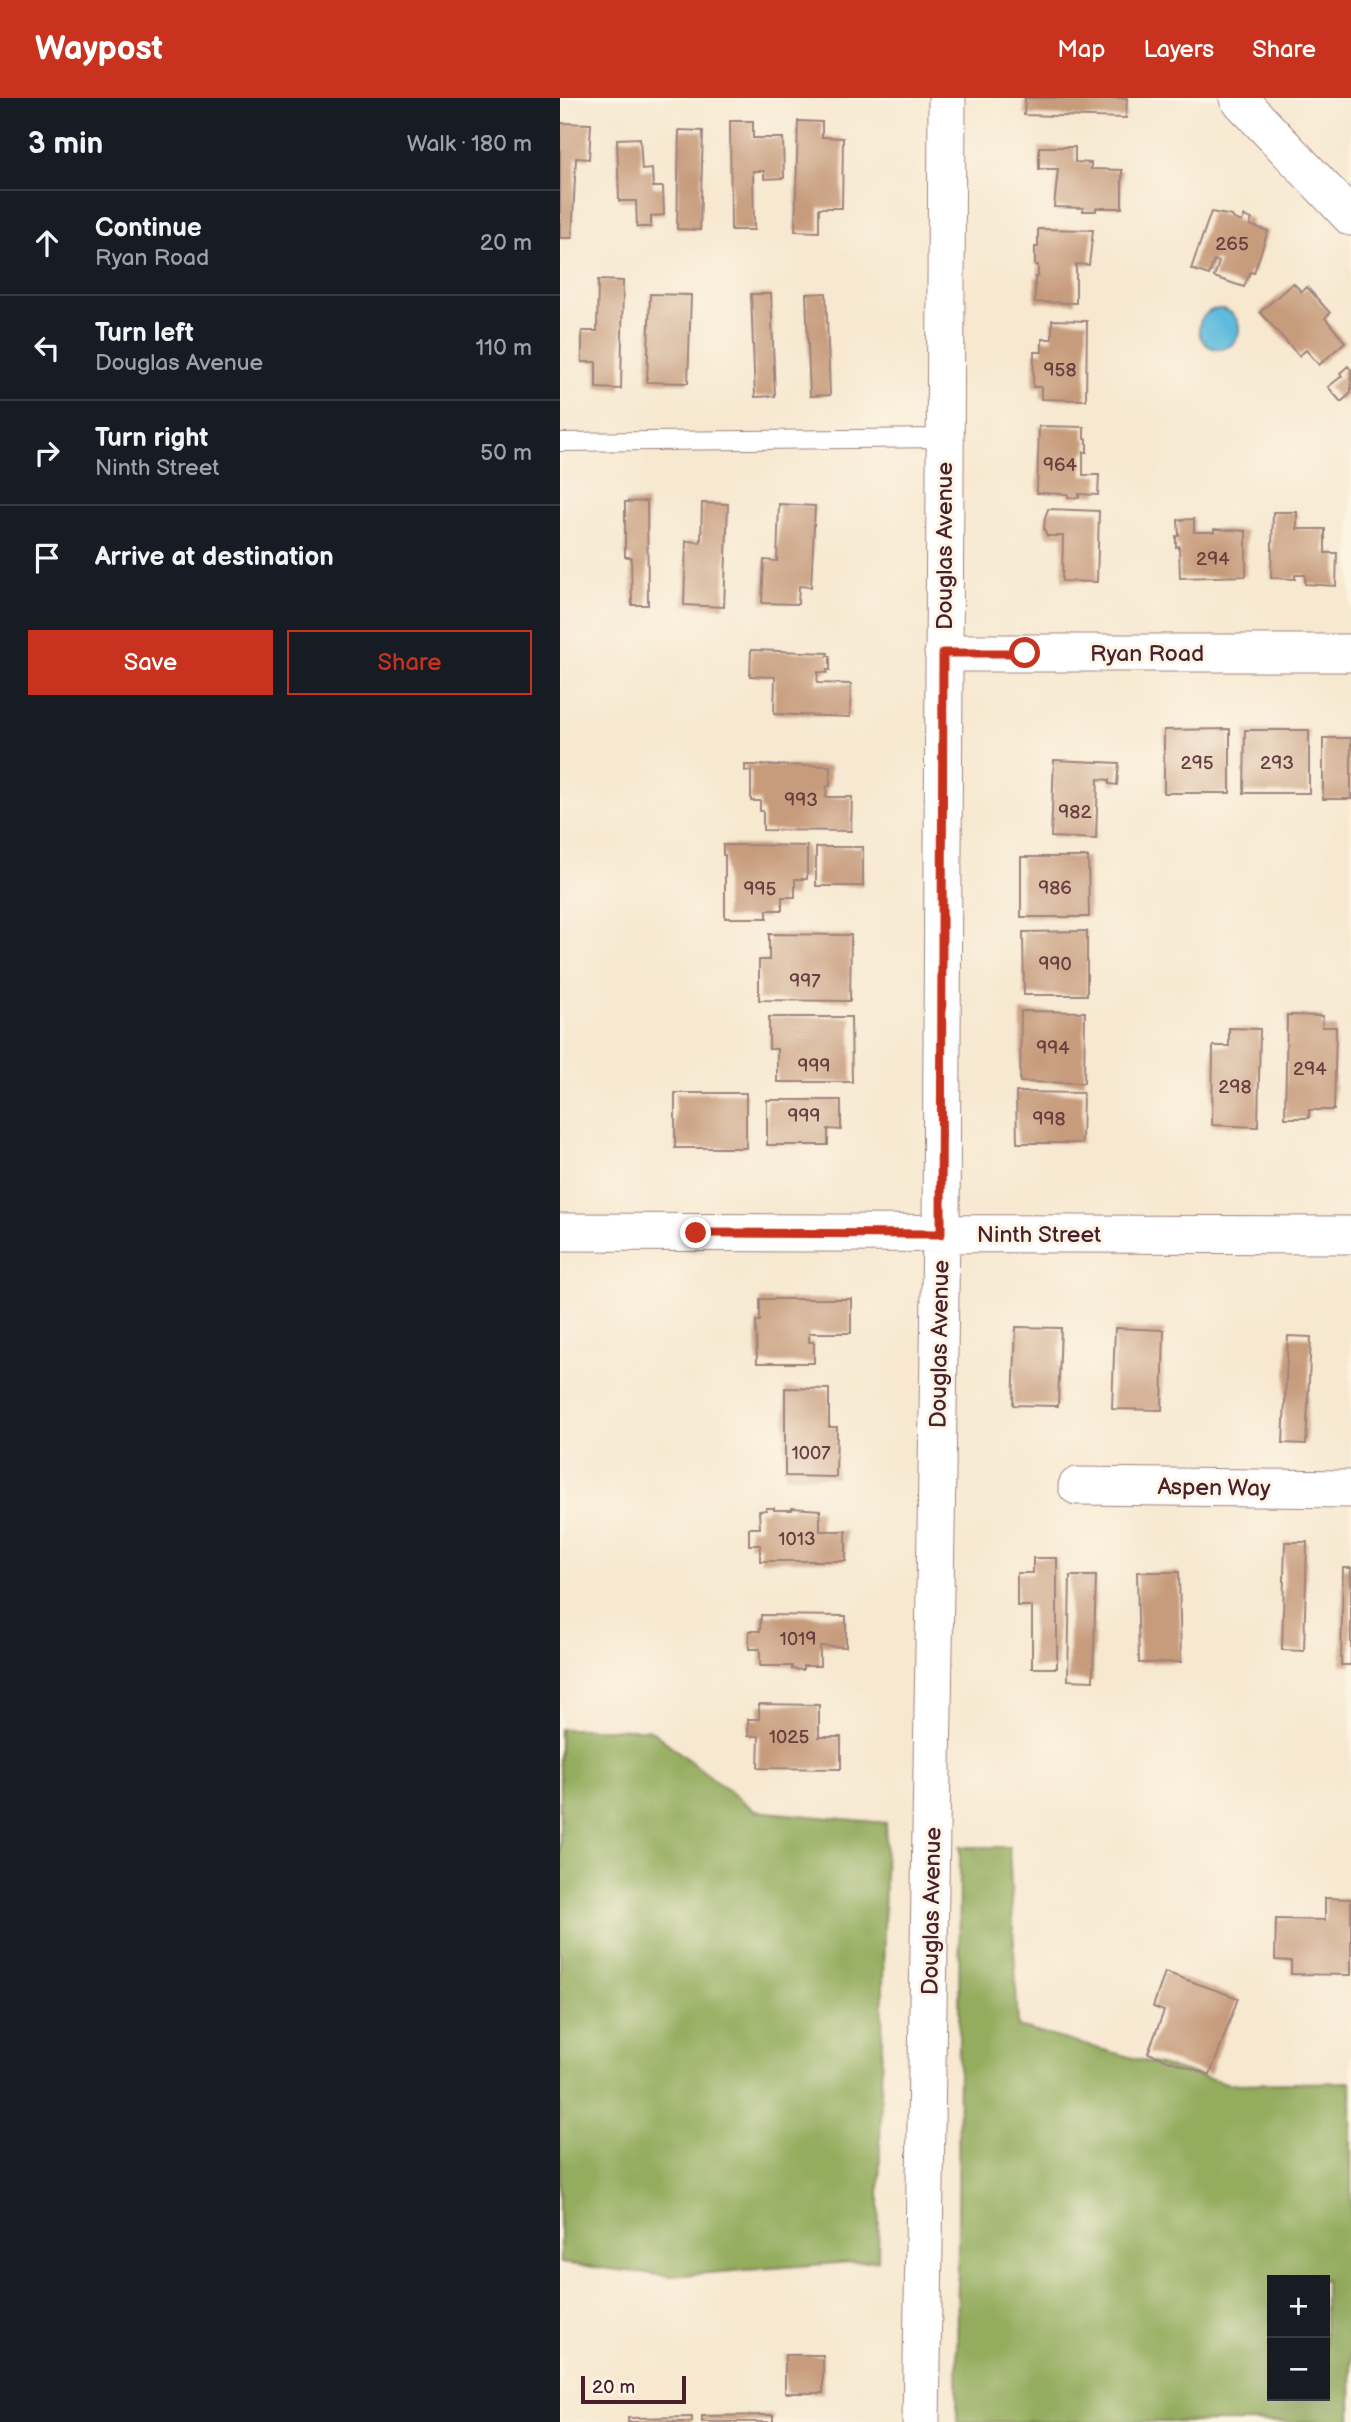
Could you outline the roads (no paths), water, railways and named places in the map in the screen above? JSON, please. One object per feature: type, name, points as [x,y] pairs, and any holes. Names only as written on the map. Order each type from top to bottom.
[{"type":"street","name":"Douglas Avenue","points":[[921,2422],[941,1234],[947,98]]},
{"type":"street","points":[[1238,98],[1351,216]]},
{"type":"street","name":"Ryan Road","points":[[943,653],[1351,653]]},
{"type":"street","name":"Ninth Street","points":[[560,1232],[1351,1235]]},
{"type":"street","name":"Aspen Way","points":[[1077,1486],[1351,1489]]},
{"type":"lane","points":[[560,442],[944,439]]},
{"type":"water","points":[[1219,309],[1233,315],[1239,329],[1233,343],[1219,349],[1205,343],[1199,329],[1205,315]]}]
